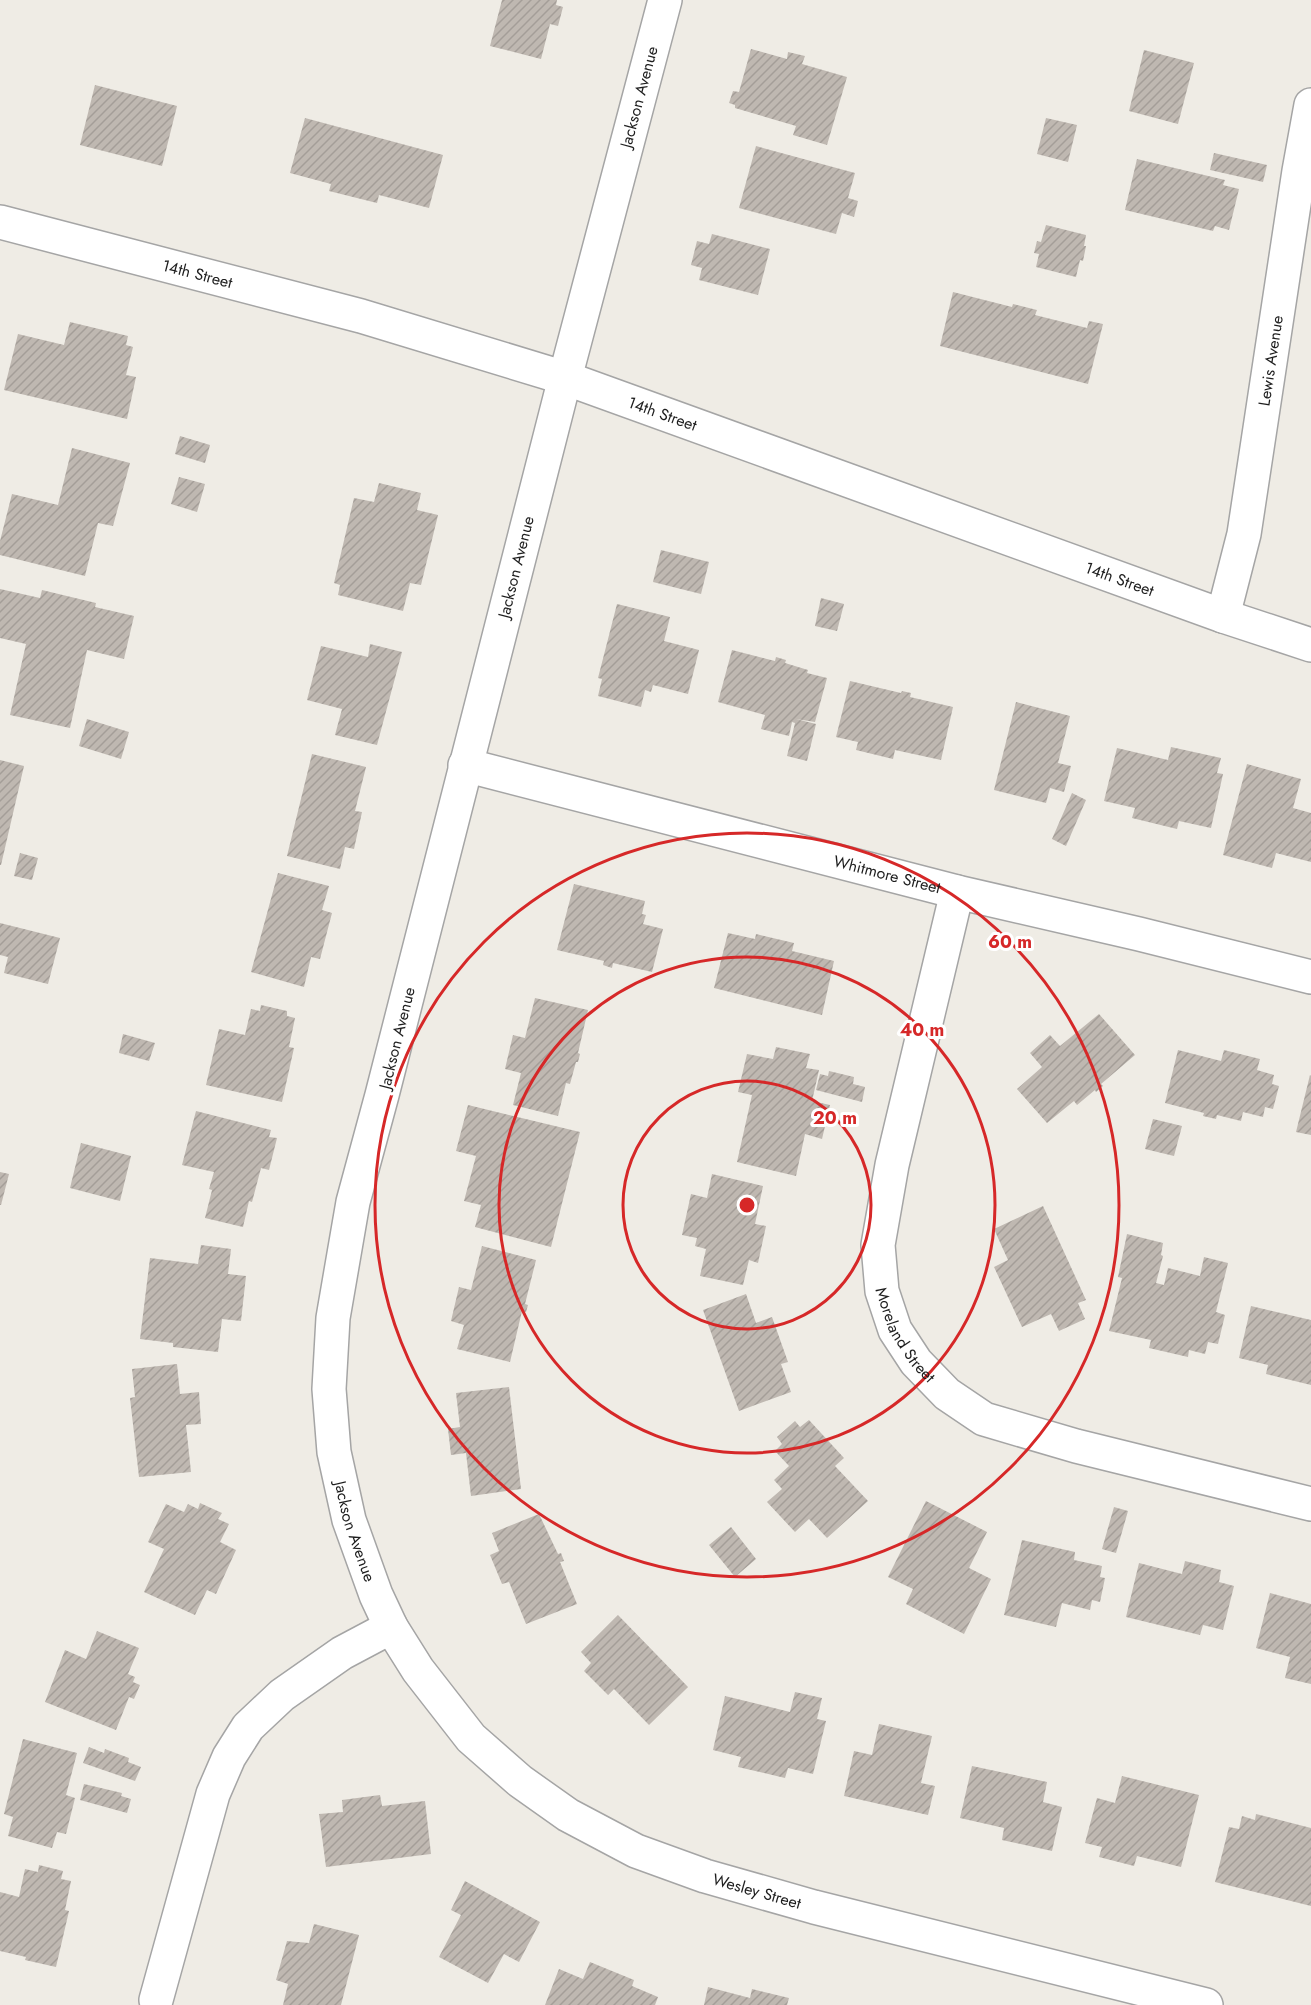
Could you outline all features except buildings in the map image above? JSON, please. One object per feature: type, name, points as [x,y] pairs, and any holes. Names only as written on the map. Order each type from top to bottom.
[{"type":"street","name":"Jackson Avenue","points":[[391,1627],[376,1595],[349,1520],[334,1452],[329,1389],[333,1318],[353,1202],[565,378],[665,0]]},
{"type":"street","name":"Lewis Avenue","points":[[1223,616],[1244,534],[1311,105]]},
{"type":"street","name":"14th Street","points":[[0,222],[361,316],[565,378],[1223,616],[1311,645]]},
{"type":"street","name":"Whitmore Street","points":[[465,765],[957,892],[1311,977]]},
{"type":"street","name":"Moreland Street","points":[[957,892],[892,1165],[878,1245],[882,1291],[895,1330],[916,1362],[947,1394],[984,1419],[1076,1446],[1311,1504]]},
{"type":"street","points":[[156,2000],[213,1794],[229,1757],[248,1727],[282,1695],[342,1653],[391,1627]]},
{"type":"street","name":"Wesley Street","points":[[391,1627],[418,1670],[471,1738],[520,1781],[568,1815],[636,1851],[705,1876],[814,1907],[1206,2005]]}]
